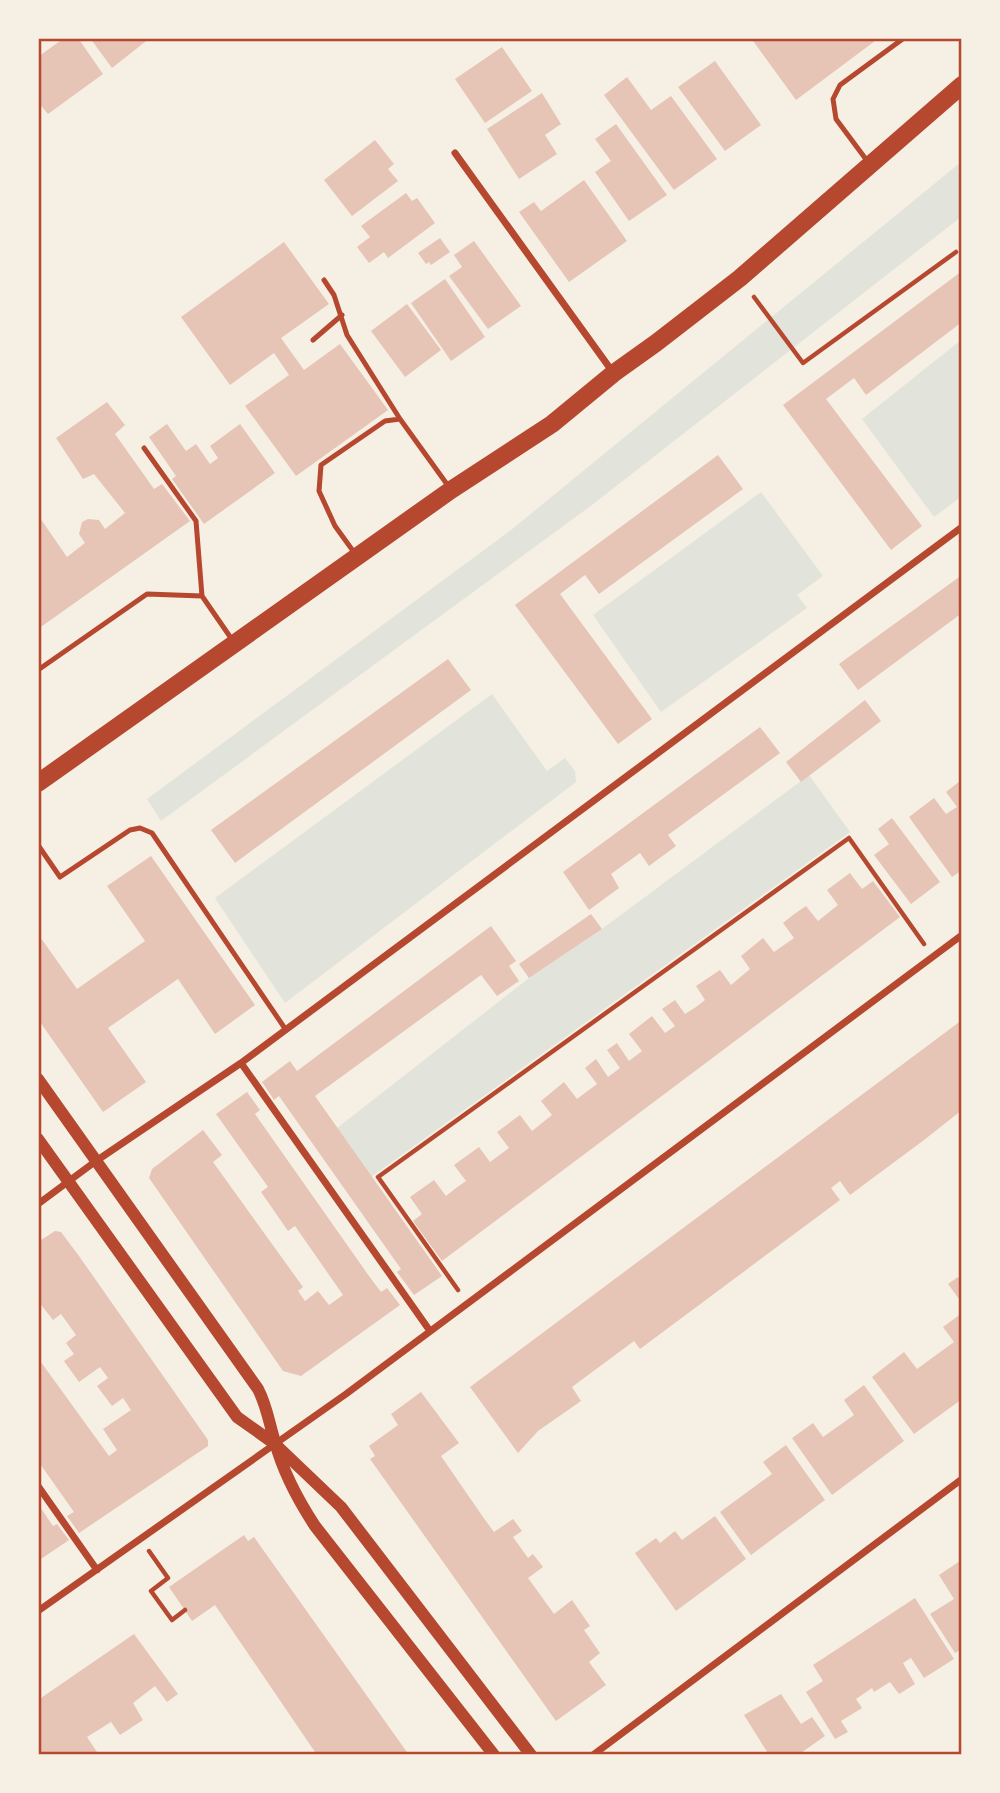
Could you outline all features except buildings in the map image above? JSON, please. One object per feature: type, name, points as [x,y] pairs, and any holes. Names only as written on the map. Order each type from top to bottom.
[{"type":"main road","points":[[38,783],[451,490],[552,424],[614,373],[656,344],[740,278],[961,85]]},
{"type":"street","points":[[455,153],[614,373]]},
{"type":"street","points":[[38,1205],[96,1161],[286,1030],[961,527]]},
{"type":"street","points":[[38,1611],[275,1444],[467,1304],[961,935]]},
{"type":"street","points":[[241,1063],[430,1331]]},
{"type":"street","points":[[38,1079],[258,1389],[265,1402],[275,1444],[297,1499],[315,1526],[494,1755]]},
{"type":"street","points":[[38,1139],[237,1417],[275,1444],[317,1483],[351,1520],[531,1755]]},
{"type":"street","points":[[593,1755],[961,1479]]},
{"type":"street","points":[[38,1486],[97,1570]]},
{"type":"lane","points":[[870,165],[836,119],[833,99],[840,85],[904,38]]},
{"type":"lane","points":[[324,280],[334,295],[347,335],[451,490]]},
{"type":"lane","points":[[313,340],[342,315]]},
{"type":"lane","points":[[357,556],[335,526],[319,491],[321,465],[385,421],[401,419]]},
{"type":"lane","points":[[144,448],[196,521],[202,596],[234,644]]},
{"type":"lane","points":[[38,670],[147,594],[202,596]]},
{"type":"lane","points":[[38,845],[60,877],[130,830],[139,828],[152,833],[286,1030]]},
{"type":"path","points":[[740,278],[803,363],[956,252]]},
{"type":"path","points":[[467,1304],[378,1177],[849,838],[933,956]]},
{"type":"path","points":[[141,1539],[168,1578],[151,1591],[172,1620],[185,1610]]},
{"type":"shaded area","points":[[961,162],[961,217],[592,505],[161,821],[147,799],[511,530]]},
{"type":"shaded area","points":[[961,340],[961,497],[934,517],[862,419]]},
{"type":"shaded area","points":[[761,492],[823,576],[797,595],[807,608],[661,712],[593,615]]},
{"type":"shaded area","points":[[492,694],[547,771],[565,758],[575,771],[576,782],[285,1003],[215,898]]},
{"type":"shaded area","points":[[809,775],[850,832],[371,1177],[337,1128],[529,978],[602,929]]}]
